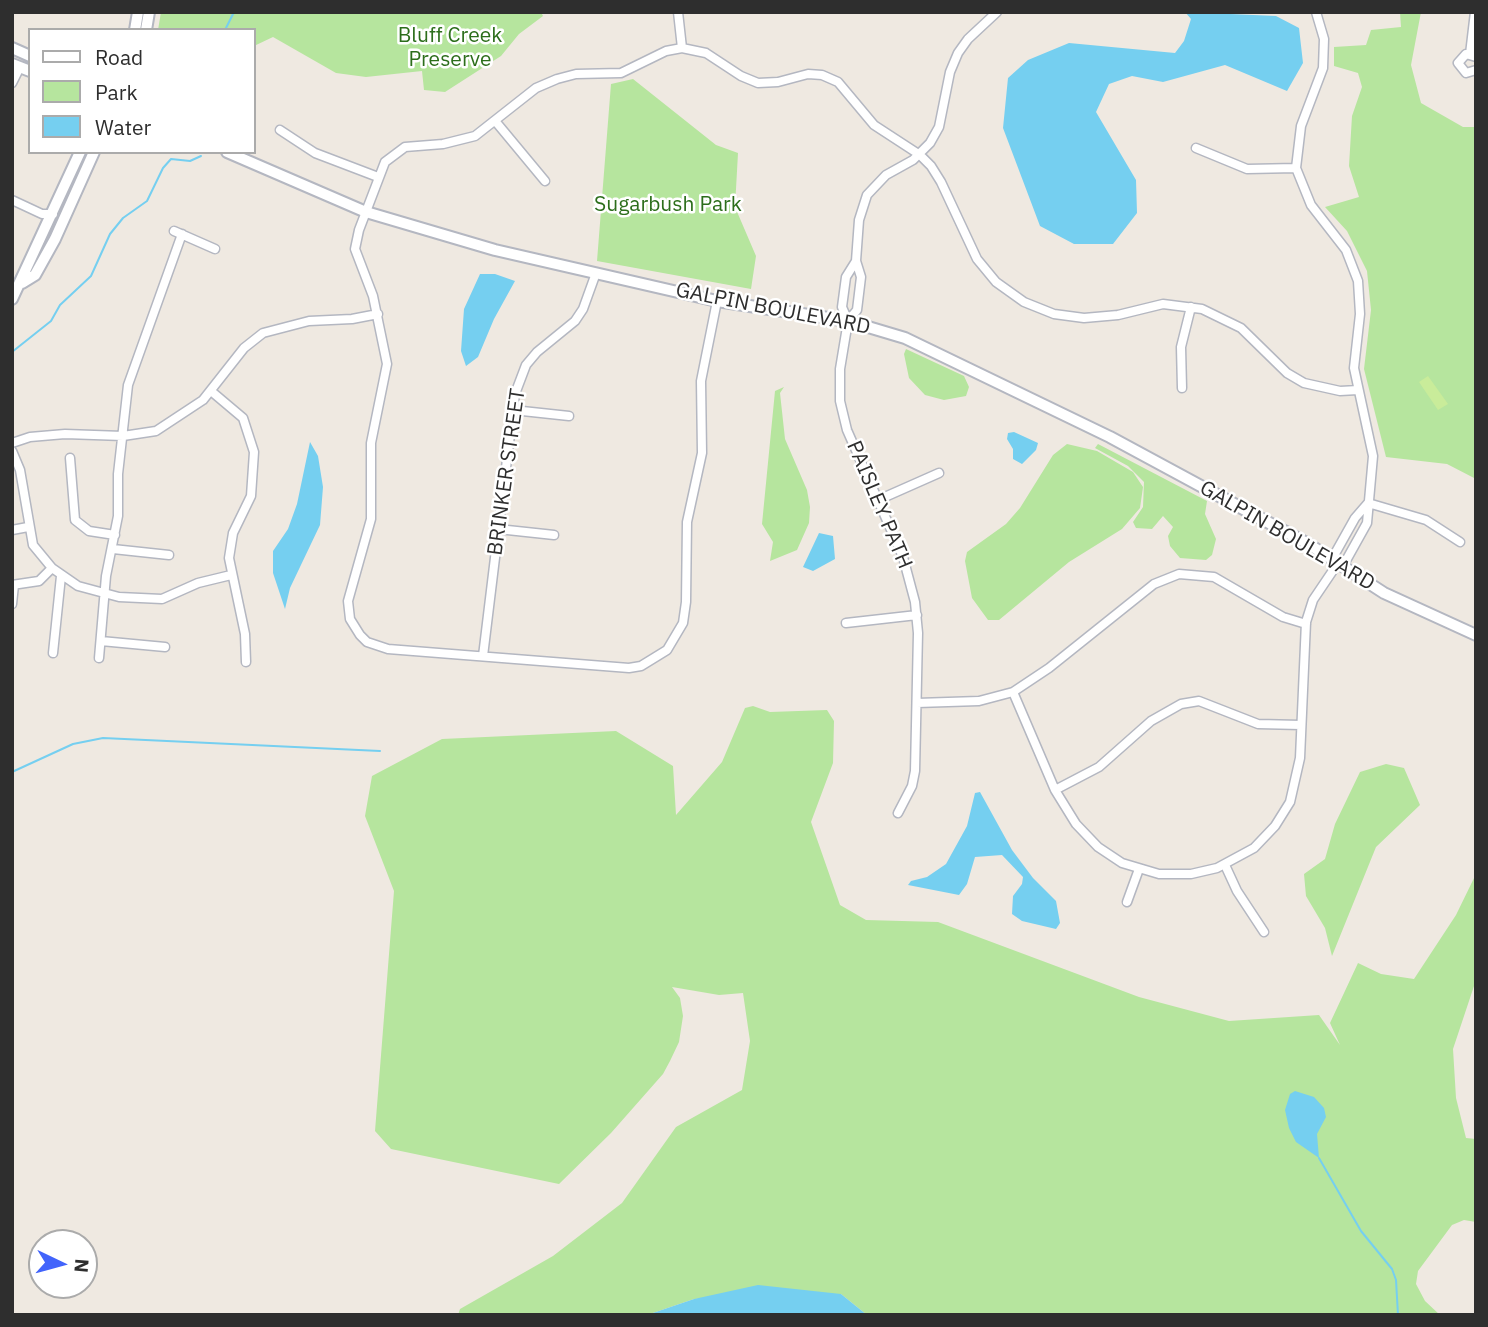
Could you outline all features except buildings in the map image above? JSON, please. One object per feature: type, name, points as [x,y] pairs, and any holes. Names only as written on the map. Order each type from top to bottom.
[{"type":"street","points":[[678,12],[682,48]]},
{"type":"street","points":[[856,261],[846,277],[843,297],[842,307],[848,321],[857,310],[861,277],[856,261],[859,220],[867,195],[886,175],[920,155],[939,127],[948,80],[958,53],[968,39],[997,12]]},
{"type":"street","points":[[1013,692],[1055,790],[1087,837],[1111,856],[1139,869],[1183,875],[1225,865],[1263,840],[1290,802],[1298,774],[1306,624],[1313,600],[1367,523],[1373,456],[1358,390],[1355,351],[1360,297],[1354,265],[1311,205],[1296,168],[1301,126],[1323,68],[1324,39],[1316,12]]},
{"type":"street","points":[[1475,12],[1473,56],[1461,57],[1459,67],[1466,73],[1476,70]]},
{"type":"street","points":[[12,48],[28,55]]},
{"type":"street","points":[[717,301],[701,381],[702,453],[687,522],[683,623],[667,650],[641,666],[629,668],[550,664],[377,646],[360,635],[350,619],[350,594],[372,519],[371,443],[386,377],[386,351],[378,314],[355,249],[378,177],[391,156],[405,147],[463,140],[496,122],[536,88],[557,79],[586,73],[615,75],[656,54],[682,48],[716,58],[741,76],[758,83],[778,82],[808,75],[822,75],[838,82],[874,125],[920,155],[942,182],[977,258],[996,282],[1024,302],[1054,314],[1084,318],[1118,315],[1152,305],[1191,307],[1215,313],[1241,328],[1287,373],[1304,383],[1340,391],[1358,390]]},
{"type":"street","points":[[12,83],[20,67]]},
{"type":"street","points":[[496,122],[545,181]]},
{"type":"street","points":[[280,130],[307,148],[378,177]]},
{"type":"street","points":[[1196,148],[1247,169],[1296,168]]},
{"type":"street","points":[[12,299],[22,283],[24,269],[53,214],[79,154]]},
{"type":"street","points":[[22,283],[35,275],[55,239],[93,154]]},
{"type":"street","name":"GALPIN BOULEVARD","points":[[232,154],[366,212],[495,250],[717,301],[848,321],[917,342],[1199,484],[1338,563],[1384,593],[1476,635]]},
{"type":"street","points":[[12,200],[42,214],[53,214]]},
{"type":"street","points":[[99,658],[104,594],[115,535],[122,436],[131,372],[151,326],[178,233],[215,249]]},
{"type":"street","name":"BRINKER STREET","points":[[482,656],[515,394],[526,365],[575,321],[590,297],[596,273]]},
{"type":"street","points":[[12,275],[22,283]]},
{"type":"street","points":[[1182,388],[1181,347],[1191,307]]},
{"type":"street","points":[[12,443],[30,437],[65,433],[122,436],[156,430],[170,424],[211,391],[244,348],[262,333],[309,321],[352,319],[378,314]]},
{"type":"street","name":"PAISLEY PATH","points":[[848,321],[840,369],[840,401],[852,444],[908,571],[917,615],[914,779],[898,813]]},
{"type":"street","points":[[211,391],[243,418],[254,452],[251,496],[230,545],[231,575],[245,634],[246,663]]},
{"type":"street","points":[[513,410],[569,416]]},
{"type":"street","points":[[12,451],[28,527],[38,554],[61,576],[78,586],[104,594],[162,599],[198,583],[231,575]]},
{"type":"street","points":[[70,458],[75,520],[89,531],[115,535]]},
{"type":"street","points":[[878,500],[939,473]]},
{"type":"street","points":[[1338,563],[1355,518],[1368,503]]},
{"type":"street","points":[[1368,503],[1426,520],[1460,542]]},
{"type":"street","points":[[12,530],[28,527]]},
{"type":"street","points":[[498,529],[554,535]]},
{"type":"street","points":[[113,549],[169,555]]},
{"type":"street","points":[[12,604],[13,585],[39,581],[52,568]]},
{"type":"street","points":[[917,703],[979,701],[1013,692],[1049,668],[1154,584],[1180,574],[1214,577],[1283,617],[1306,624]]},
{"type":"street","points":[[53,653],[61,576]]},
{"type":"street","points":[[846,623],[917,615]]},
{"type":"street","points":[[101,641],[165,647]]},
{"type":"street","points":[[1055,790],[1111,759],[1164,712],[1194,698],[1258,723],[1301,725]]},
{"type":"street","points":[[1225,865],[1237,891],[1264,932]]},
{"type":"street","points":[[1127,902],[1139,869]]},
{"type":"green space","name":"Bluff Creek Preserve","points":[[161,12],[541,12],[543,16],[519,34],[501,56],[445,92],[424,90],[422,71],[366,77],[336,73],[273,37],[256,45],[256,28],[158,28]]},
{"type":"green space","points":[[1400,12],[1421,12],[1411,65],[1421,103],[1463,127],[1476,127],[1476,479],[1447,464],[1386,457],[1364,369],[1371,310],[1367,271],[1347,231],[1325,207],[1359,197],[1349,166],[1352,116],[1362,87],[1358,73],[1334,66],[1334,47],[1366,45],[1371,30],[1401,27]]},
{"type":"green space","name":"Sugarbush Park","points":[[633,79],[716,145],[738,153],[735,207],[756,256],[751,289],[597,261],[611,84]]},
{"type":"green space","points":[[906,349],[964,376],[969,387],[966,396],[944,400],[925,395],[909,378],[904,354]]},
{"type":"green space","points":[[1428,376],[1448,404],[1438,410],[1419,382]]},
{"type":"green space","points":[[784,387],[780,393],[785,439],[807,490],[809,523],[797,550],[770,561],[773,542],[762,524],[775,391]]},
{"type":"green space","points":[[1067,444],[1097,451],[1133,472],[1143,487],[1140,508],[1122,529],[1069,562],[999,620],[988,620],[972,598],[965,561],[967,552],[1006,524],[1020,508],[1053,455]]},
{"type":"green space","points":[[1098,444],[1207,501],[1205,514],[1216,539],[1212,555],[1206,560],[1180,558],[1170,546],[1168,536],[1173,527],[1163,516],[1152,529],[1136,528],[1133,522],[1143,507],[1144,482],[1128,466],[1095,448]]},
{"type":"green space","points":[[753,706],[770,712],[827,710],[834,721],[833,763],[811,822],[840,905],[866,920],[938,922],[1139,997],[1229,1021],[1319,1015],[1340,1045],[1330,1023],[1358,963],[1381,974],[1414,979],[1456,915],[1476,874],[1476,980],[1453,1049],[1456,1098],[1466,1138],[1476,1139],[1476,1222],[1464,1220],[1452,1225],[1418,1271],[1416,1284],[1425,1301],[1440,1315],[867,1315],[841,1294],[694,1299],[647,1315],[458,1315],[460,1309],[553,1256],[622,1203],[676,1127],[742,1090],[750,1041],[743,993],[719,995],[672,987],[680,998],[683,1016],[679,1042],[663,1074],[611,1133],[559,1184],[391,1149],[375,1131],[394,891],[365,816],[372,776],[442,739],[616,731],[673,766],[676,815],[722,762],[745,708]]},
{"type":"green space","points":[[1386,764],[1404,768],[1420,805],[1376,847],[1332,956],[1325,928],[1306,896],[1304,874],[1325,859],[1335,824],[1360,772]]},
{"type":"water","points":[[1185,12],[1276,16],[1299,28],[1303,63],[1287,91],[1225,65],[1163,82],[1132,76],[1109,84],[1096,112],[1136,180],[1137,213],[1113,244],[1074,244],[1040,226],[1003,128],[1008,78],[1028,60],[1069,43],[1175,53],[1184,41],[1191,19]]},
{"type":"water","points":[[480,274],[495,274],[515,281],[494,319],[478,357],[466,366],[461,351],[464,309]]},
{"type":"water","points":[[1014,432],[1038,443],[1036,450],[1022,464],[1013,459],[1013,449],[1007,439],[1008,433]]},
{"type":"water","points":[[310,442],[318,456],[323,487],[320,525],[290,588],[285,609],[273,573],[273,551],[288,529],[297,504]]},
{"type":"water","points":[[819,533],[833,536],[835,559],[813,571],[803,567]]},
{"type":"water","points":[[980,792],[1012,850],[1033,878],[1056,901],[1060,923],[1056,929],[1022,921],[1012,914],[1013,896],[1022,884],[1023,877],[1002,855],[975,857],[967,884],[959,895],[908,885],[911,881],[927,877],[946,864],[967,826],[975,793]]},
{"type":"water","points":[[1295,1091],[1314,1097],[1324,1108],[1326,1117],[1317,1134],[1319,1158],[1296,1142],[1289,1128],[1285,1110],[1290,1094]]},
{"type":"water","points":[[758,1285],[841,1294],[867,1315],[647,1315],[694,1299]]},
{"type":"waterway","points":[[226,28],[234,12]]},
{"type":"waterway","points":[[12,352],[51,321],[60,305],[91,276],[110,234],[123,218],[147,201],[163,168],[171,159],[190,161],[201,156]]},
{"type":"waterway","points":[[12,772],[73,744],[103,738],[380,751]]},
{"type":"waterway","points":[[1319,1158],[1361,1231],[1392,1269],[1396,1280],[1398,1315]]}]
